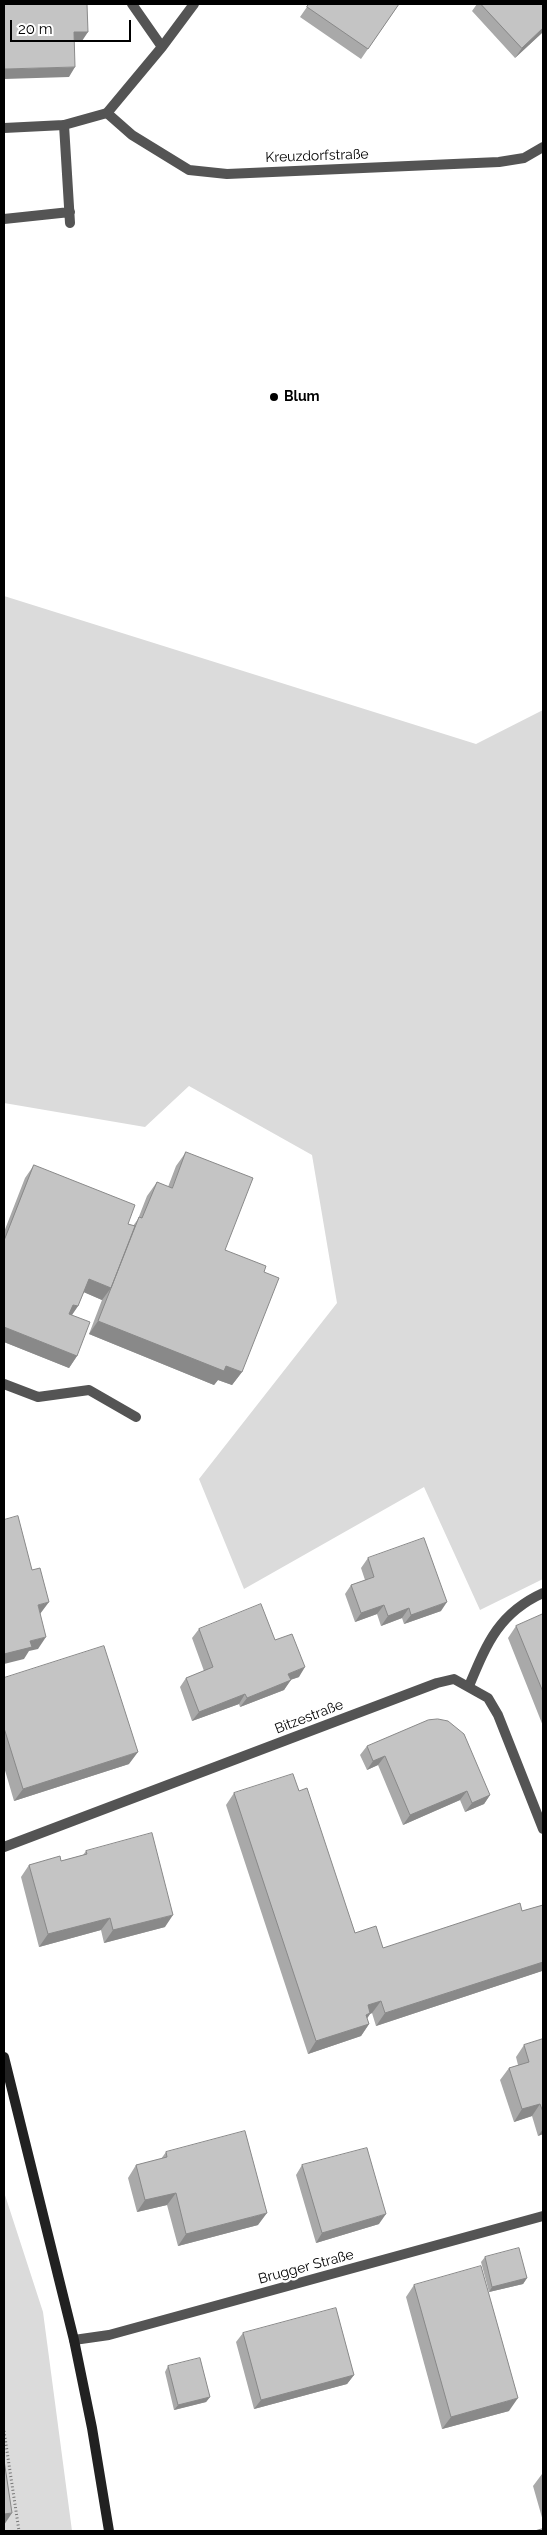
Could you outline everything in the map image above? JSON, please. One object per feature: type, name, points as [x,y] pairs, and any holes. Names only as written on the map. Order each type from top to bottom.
[{"type":"main road","points":[[4,2057],[74,2340],[92,2428],[109,2531]]},
{"type":"street","points":[[132,4],[162,47]]},
{"type":"street","points":[[4,128],[64,125],[107,113],[162,47],[194,4]]},
{"type":"street","name":"Kreuzdorfstraße","points":[[107,113],[132,135],[189,170],[227,174],[499,162],[524,158],[543,147]]},
{"type":"street","points":[[4,219],[70,217],[64,125]]},
{"type":"street","points":[[4,1384],[38,1397],[89,1390],[136,1417]]},
{"type":"street","points":[[469,1686],[492,1634],[523,1602],[543,1593]]},
{"type":"street","name":"Bitzestraße","points":[[4,1847],[437,1683],[454,1679],[488,1698],[498,1715],[543,1829]]},
{"type":"street","name":"Brugger Straße","points":[[74,2340],[109,2335],[543,2216]]},
{"type":"path","points":[[4,2431],[19,2531]]},
{"type":"shaded area","points":[[4,596],[476,744],[543,710],[543,1579],[480,1610],[424,1487],[244,1589],[199,1479],[337,1303],[312,1155],[189,1086],[145,1127],[4,1103]]},
{"type":"shaded area","points":[[4,2192],[43,2312],[72,2531],[4,2531]]},
{"type":"building","points":[[4,4],[87,4],[88,32],[74,32],[75,67],[5,69]]},
{"type":"building","points":[[309,4],[399,4],[368,49],[307,7]]},
{"type":"building","points":[[481,4],[543,4],[543,28],[522,48]]},
{"type":"building","points":[[186,1152],[253,1178],[225,1250],[266,1266],[264,1272],[279,1278],[242,1372],[226,1366],[224,1371],[98,1321],[139,1217],[142,1218],[157,1182],[172,1188]]},
{"type":"building","points":[[34,1165],[135,1205],[128,1224],[135,1226],[111,1288],[89,1279],[78,1306],[73,1305],[69,1314],[90,1322],[77,1356],[4,1327],[4,1241]]},
{"type":"building","points":[[18,1516],[32,1570],[40,1568],[49,1602],[38,1605],[46,1637],[30,1641],[32,1647],[4,1654],[4,1520]]},
{"type":"building","points":[[424,1538],[447,1602],[411,1615],[409,1608],[388,1616],[384,1605],[361,1613],[351,1585],[374,1577],[368,1558]]},
{"type":"building","points":[[261,1604],[275,1640],[292,1634],[305,1667],[288,1674],[291,1680],[247,1698],[245,1694],[199,1712],[186,1678],[213,1667],[199,1629]]},
{"type":"building","points":[[543,1614],[543,1692],[516,1626]]},
{"type":"building","points":[[104,1646],[138,1752],[23,1789],[4,1728],[4,1678]]},
{"type":"building","points":[[428,1720],[448,1721],[464,1734],[490,1795],[472,1803],[467,1791],[410,1815],[385,1756],[373,1761],[367,1746]]},
{"type":"building","points":[[293,1774],[299,1791],[307,1788],[355,1933],[376,1926],[383,1948],[520,1903],[522,1911],[543,1905],[543,1962],[385,2013],[381,2001],[368,2005],[370,2013],[366,2015],[369,2024],[316,2041],[234,1793]]},
{"type":"building","points":[[152,1833],[173,1915],[113,1930],[110,1918],[48,1934],[29,1865],[60,1856],[61,1861],[87,1854],[86,1851]]},
{"type":"building","points":[[543,2039],[543,2112],[540,2104],[522,2109],[509,2068],[529,2062],[524,2045]]},
{"type":"building","points":[[245,2131],[267,2213],[186,2234],[176,2193],[145,2200],[136,2165],[167,2157],[166,2152]]},
{"type":"building","points":[[367,2148],[386,2214],[322,2233],[302,2165]]},
{"type":"building","points":[[519,2248],[527,2278],[492,2287],[485,2257]]},
{"type":"building","points":[[481,2266],[518,2398],[451,2417],[414,2285]]},
{"type":"building","points":[[336,2308],[354,2375],[261,2400],[243,2333]]},
{"type":"building","points":[[200,2358],[210,2397],[178,2405],[168,2366]]},
{"type":"building","points":[[4,2460],[12,2513],[4,2514]]},
{"type":"place","name":"Blum","points":[[274,397]]}]
